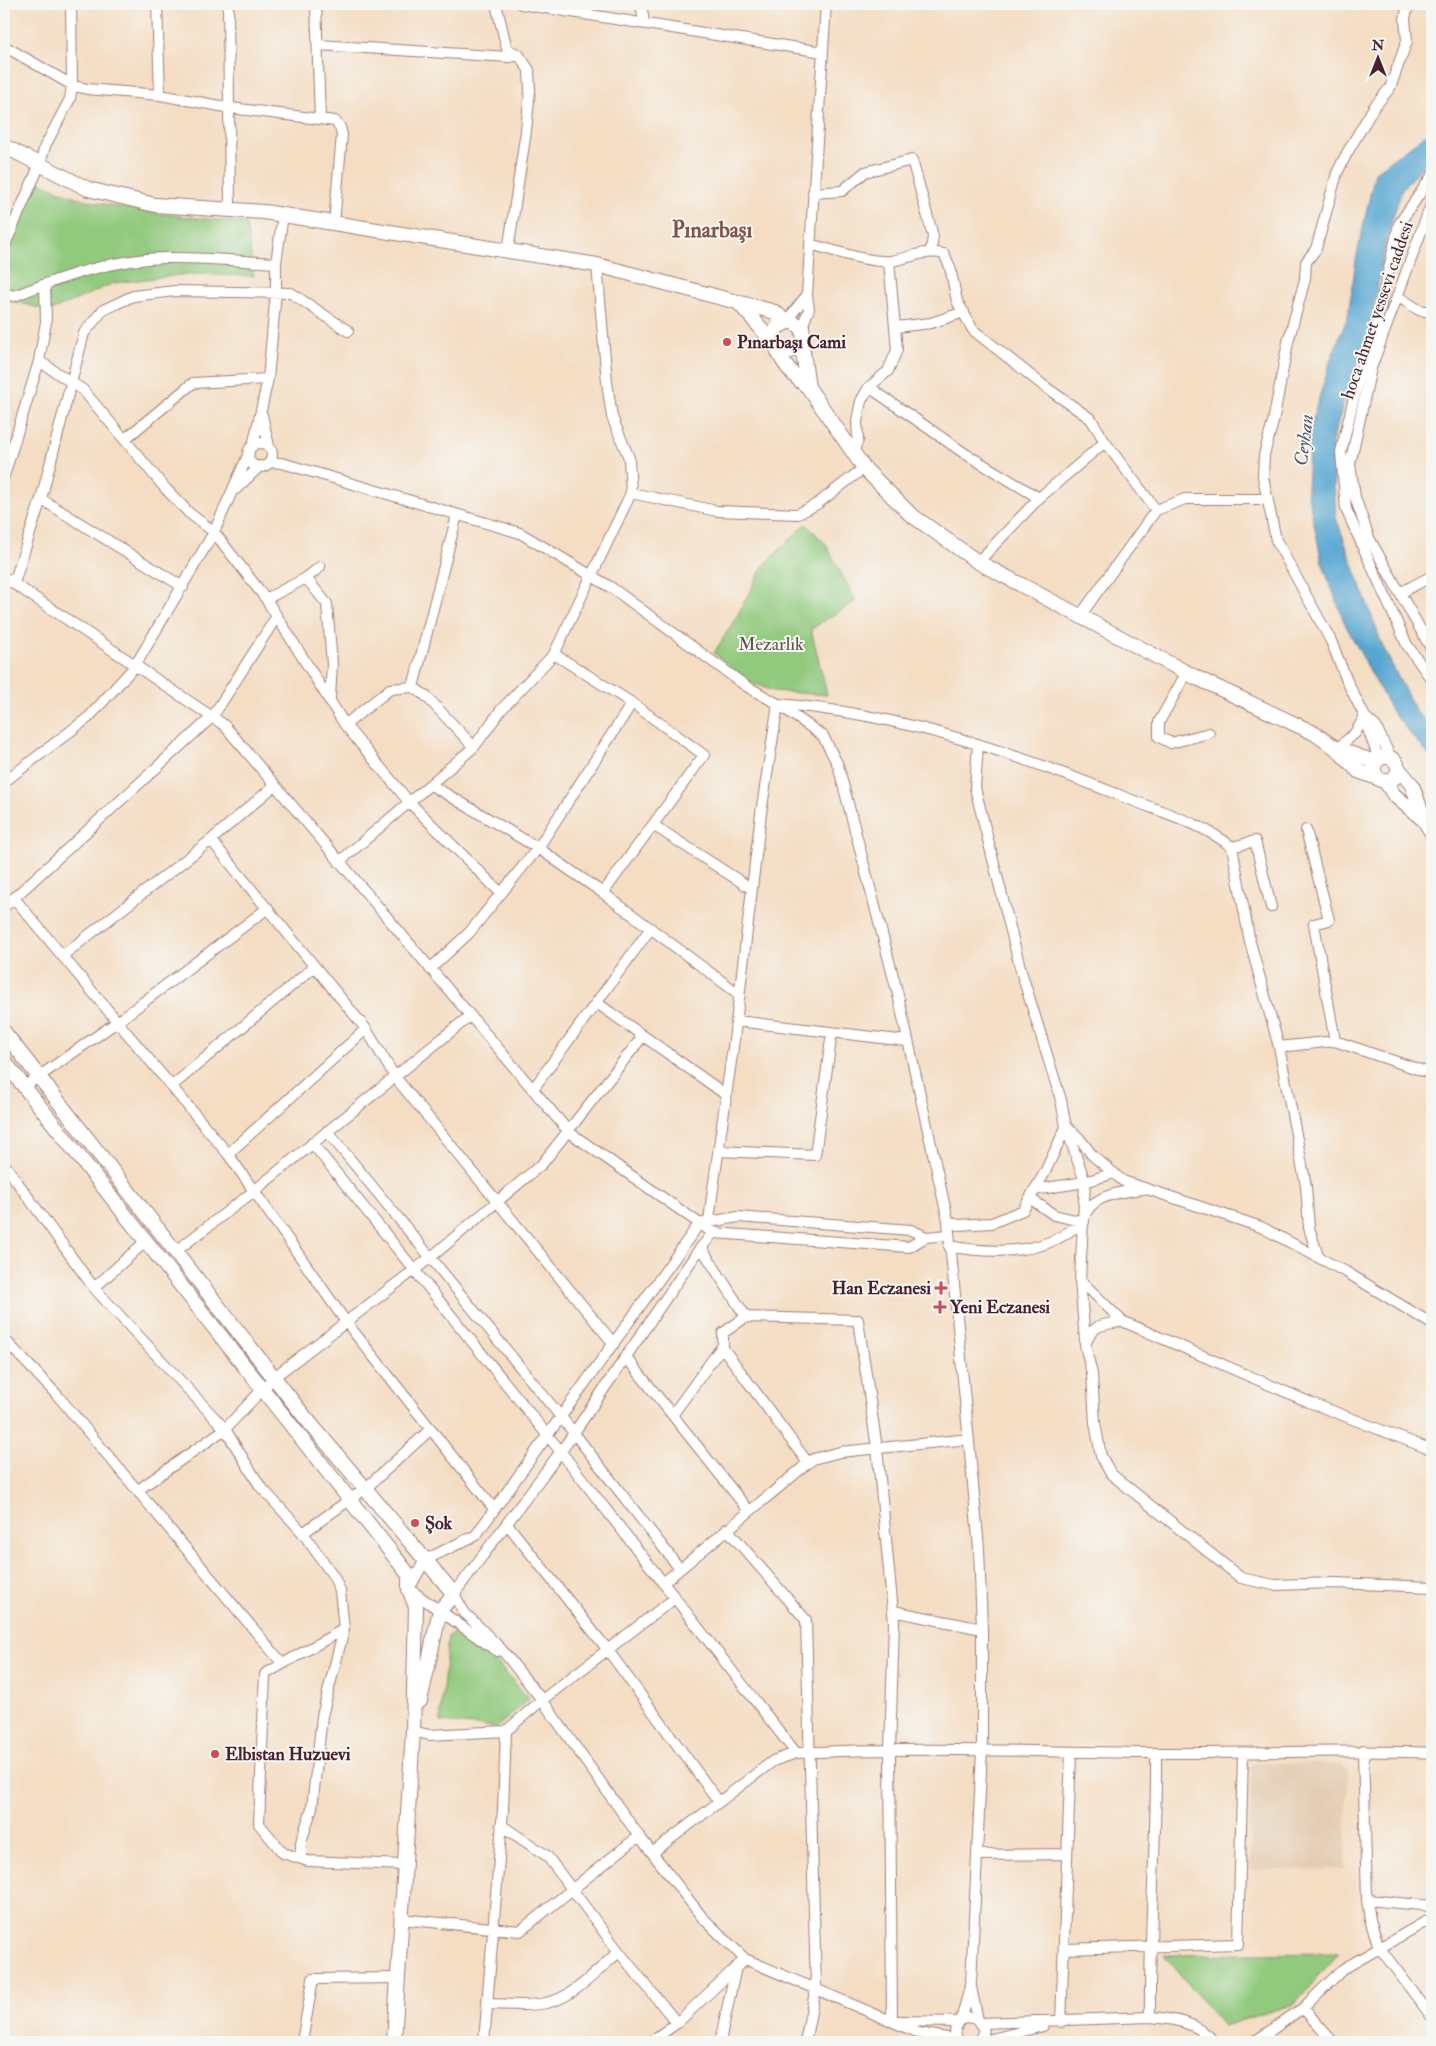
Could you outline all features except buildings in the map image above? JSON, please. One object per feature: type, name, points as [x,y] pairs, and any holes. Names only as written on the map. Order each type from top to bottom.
[{"type":"main road","points":[[4,146],[88,189],[155,205],[283,215],[597,265],[775,312],[792,324],[804,336],[802,344],[808,387]]},
{"type":"main road","points":[[738,301],[765,334],[777,344],[790,351],[802,344]]},
{"type":"main road","points":[[792,324],[775,332],[779,354],[788,369],[808,387],[864,468],[910,514],[978,562],[1187,672],[1314,733],[1337,749],[1358,771],[1381,780],[1396,776],[1386,762]]},
{"type":"main road","points":[[1337,749],[1386,762],[1412,785],[1429,827]]},
{"type":"main road","points":[[1386,762],[1374,770],[1394,795],[1429,827]]},
{"type":"main road","points":[[4,1032],[304,1416],[454,1594],[440,1610],[413,1731]]},
{"type":"main road","points":[[4,1061],[409,1575],[409,1589],[416,1607],[413,1731],[394,2042]]},
{"type":"street","points":[[4,247],[40,164],[45,146],[70,99],[72,85],[71,4]]},
{"type":"street","points":[[156,4],[160,94]]},
{"type":"street","points":[[228,4],[231,108],[230,210]]},
{"type":"street","points":[[316,4],[320,119]]},
{"type":"street","points":[[496,4],[507,49],[519,55],[529,70],[530,90],[526,131],[508,251]]},
{"type":"street","points":[[521,4],[644,22],[823,52]]},
{"type":"street","points":[[641,4],[644,22]]},
{"type":"street","points":[[792,324],[809,309],[807,295],[826,4]]},
{"type":"street","points":[[1386,762],[1376,727],[1365,717],[1331,641],[1276,540],[1263,476],[1264,455],[1273,422],[1288,342],[1305,279],[1306,262],[1316,249],[1337,174],[1347,153],[1374,107],[1390,88],[1407,42],[1405,19],[1408,4]]},
{"type":"street","points":[[318,45],[509,57],[519,55]]},
{"type":"street","points":[[4,46],[72,85],[87,89],[160,94],[231,108],[335,121],[340,126],[342,136],[334,223]]},
{"type":"street","points":[[814,193],[842,191],[865,172],[912,160],[933,236],[931,251]]},
{"type":"street","points":[[1432,176],[1399,224],[1374,335],[1359,376],[1341,452],[1346,509],[1407,645],[1432,680]]},
{"type":"street","name":"hoca ahmet yessevi caddesi","points":[[1432,202],[1371,368],[1350,464],[1355,497],[1369,538],[1432,650]]},
{"type":"street","points":[[4,782],[89,717],[135,666],[214,532],[251,450],[262,412],[268,379],[276,292],[276,263],[283,215]]},
{"type":"street","points":[[810,244],[846,255],[889,261],[931,251],[944,254],[950,267],[957,301],[973,330],[1044,386],[1091,419],[1105,442],[1156,510]]},
{"type":"street","points":[[4,293],[14,296],[68,275],[146,259],[165,258],[276,263]]},
{"type":"street","points":[[853,452],[858,440],[857,421],[861,401],[869,387],[888,371],[897,350],[889,261]]},
{"type":"street","points":[[338,862],[474,747],[501,710],[554,654],[590,575],[631,493],[629,458],[612,418],[597,265]]},
{"type":"street","points":[[4,476],[39,361],[46,322],[46,284]]},
{"type":"street","points":[[14,583],[41,499],[70,381],[84,334],[103,310],[133,296],[175,291],[291,292],[348,331]]},
{"type":"street","points":[[792,324],[792,314],[807,295]]},
{"type":"street","points":[[1397,296],[1419,310],[1432,312]]},
{"type":"street","points":[[896,327],[931,323],[964,312]]},
{"type":"street","points":[[39,361],[84,390],[188,513],[214,532],[266,599],[330,698],[345,725],[410,803],[501,892]]},
{"type":"street","points":[[125,439],[193,383],[268,379]]},
{"type":"street","points":[[869,387],[964,452],[1039,498]]},
{"type":"street","points":[[232,493],[265,464],[272,454],[262,412]]},
{"type":"street","points":[[978,562],[1039,498],[1105,442]]},
{"type":"street","points":[[251,450],[261,443],[269,446]]},
{"type":"street","points":[[251,450],[251,462],[265,464],[282,463],[520,533],[612,588],[746,686],[778,704],[823,736],[838,765],[898,995],[948,1221],[969,1439],[979,1548],[982,1629],[982,1749],[970,1983],[960,2021],[955,2031],[959,2041]]},
{"type":"street","points":[[631,493],[717,511],[798,514],[817,504],[864,468]]},
{"type":"street","points":[[41,499],[183,587]]},
{"type":"street","points":[[1080,616],[1156,510],[1185,500],[1267,499]]},
{"type":"street","points":[[413,687],[457,515]]},
{"type":"street","points":[[266,599],[306,578],[320,567]]},
{"type":"street","points":[[1400,592],[1432,576]]},
{"type":"street","points":[[4,577],[224,725],[338,862],[569,1132],[704,1223],[713,1233],[909,1247],[926,1238],[948,1235]]},
{"type":"street","points":[[306,578],[327,604],[332,664],[330,698]]},
{"type":"street","points":[[4,907],[213,716],[277,616]]},
{"type":"street","points":[[554,654],[632,703],[704,755],[603,893]]},
{"type":"street","points":[[1187,672],[1159,722],[1159,737],[1170,743],[1209,733]]},
{"type":"street","points":[[345,725],[390,690],[413,687],[426,696],[474,747]]},
{"type":"street","points":[[430,969],[469,933],[538,848],[632,703]]},
{"type":"street","points":[[778,704],[823,707],[862,714],[978,744],[1100,787],[1214,833],[1232,846],[1250,942],[1279,1047],[1306,1186],[1309,1228],[1318,1256]]},
{"type":"street","points":[[542,1700],[502,1655],[409,1589],[425,1560],[476,1535],[704,1223],[718,1151],[737,1021],[768,762],[778,704]]},
{"type":"street","points":[[1337,749],[1355,733],[1365,717]]},
{"type":"street","points":[[978,744],[975,788],[1021,971],[1061,1100],[1066,1127],[1085,1182],[1084,1222]]},
{"type":"street","points":[[431,785],[538,848],[651,928],[740,996]]},
{"type":"street","points":[[62,956],[211,840],[274,786]]},
{"type":"street","points":[[653,825],[752,889]]},
{"type":"street","points":[[1306,830],[1330,920],[1314,924],[1335,1041]]},
{"type":"street","points":[[211,840],[366,1029],[395,1077],[614,1344]]},
{"type":"street","points":[[1232,846],[1255,841],[1271,907]]},
{"type":"street","points":[[14,898],[228,1154],[346,1322],[494,1509]]},
{"type":"street","points":[[24,1087],[37,1075],[117,1022],[268,908]]},
{"type":"street","points":[[533,1089],[598,1003],[651,928]]},
{"type":"street","points":[[172,1086],[314,967]]},
{"type":"street","points":[[598,1003],[725,1094]]},
{"type":"street","points":[[176,1252],[470,1016]]},
{"type":"street","points":[[737,1021],[907,1041]]},
{"type":"street","points":[[228,1154],[366,1029]]},
{"type":"street","points":[[718,1151],[814,1155],[832,1032]]},
{"type":"street","points":[[138,1490],[225,1429],[274,1377],[430,1258],[542,1164],[643,1036]]},
{"type":"street","points":[[1279,1047],[1335,1041],[1432,1074]]},
{"type":"street","points":[[1066,1127],[1079,1138],[1092,1155],[1123,1181],[1261,1227],[1318,1256],[1432,1324]]},
{"type":"street","points":[[948,1221],[958,1225],[978,1225],[1003,1221],[1024,1210],[1045,1172],[1066,1127]]},
{"type":"street","points":[[327,1131],[574,1433],[680,1569]]},
{"type":"street","points":[[312,1143],[413,1271],[561,1452],[796,1752]]},
{"type":"street","points":[[4,1164],[94,1288],[225,1429],[260,1486],[303,1533],[334,1577],[340,1591],[344,1629],[322,1716],[312,1808],[301,1842],[301,1859]]},
{"type":"street","points":[[1033,1194],[1114,1173]]},
{"type":"street","points":[[1144,1189],[1105,1197],[1085,1214],[1084,1222],[1080,1257],[1080,1280],[1085,1346],[1092,1374],[1095,1424],[1101,1456],[1111,1474],[1241,1578],[1274,1585],[1335,1583],[1432,1587]]},
{"type":"street","points":[[1033,1194],[1054,1215],[1084,1222]]},
{"type":"street","points":[[704,1223],[748,1218],[911,1230],[926,1238]]},
{"type":"street","points":[[949,1246],[970,1250],[1030,1247],[1051,1242],[1084,1222]]},
{"type":"street","points":[[713,1233],[701,1247],[561,1452],[508,1525],[454,1594],[464,1612],[502,1650],[542,1700],[639,1836],[702,1917],[745,1959],[816,1987],[919,2033],[959,2041]]},
{"type":"street","points":[[94,1288],[146,1241]]},
{"type":"street","points":[[701,1247],[746,1317]]},
{"type":"street","points":[[1080,1280],[1122,1321],[1309,1402],[1432,1450]]},
{"type":"street","points":[[808,1463],[723,1348],[723,1333],[746,1317],[858,1320],[877,1448],[893,1610],[890,1750],[892,2022]]},
{"type":"street","points":[[1085,1346],[1090,1332],[1122,1321]]},
{"type":"street","points":[[4,1339],[58,1396],[282,1663]]},
{"type":"street","points":[[673,1414],[723,1345]]},
{"type":"street","points":[[626,1357],[749,1511]]},
{"type":"street","points":[[303,1533],[366,1488],[431,1429]]},
{"type":"street","points":[[663,1583],[813,1459],[840,1452],[969,1439]]},
{"type":"street","points":[[508,1525],[607,1649],[719,1802]]},
{"type":"street","points":[[727,1529],[806,1620],[816,1987],[806,2042]]},
{"type":"street","points":[[413,1731],[429,1735],[506,1731],[542,1700],[675,1598]]},
{"type":"street","points":[[893,1610],[982,1629]]},
{"type":"street","points":[[344,1629],[265,1674],[259,1824],[283,1853],[301,1859],[404,1865]]},
{"type":"street","points":[[484,2042],[502,1825],[506,1731]]},
{"type":"street","points":[[652,1852],[773,1761],[796,1752],[982,1749],[1242,1754],[1363,1750],[1432,1753]]},
{"type":"street","points":[[1363,1750],[1367,1900],[1370,1920],[1380,1947],[1432,2017]]},
{"type":"street","points":[[1061,2022],[1071,1752]]},
{"type":"street","points":[[1150,2017],[1150,1946],[1157,1808],[1156,1753]]},
{"type":"street","points":[[1064,1949],[1238,1944],[1242,1754]]},
{"type":"street","points":[[502,1825],[547,1856],[619,1952],[677,2023]]},
{"type":"street","points":[[401,1919],[520,1930],[639,1836]]},
{"type":"street","points":[[977,1855],[1067,1854]]},
{"type":"street","points":[[1367,1900],[1432,1906]]},
{"type":"street","points":[[1254,2042],[1303,2008],[1343,1969],[1432,1918]]},
{"type":"street","points":[[487,2004],[526,2005],[547,2003],[564,1996],[619,1952]]},
{"type":"street","points":[[650,2042],[677,2023],[745,1959]]},
{"type":"street","points":[[720,2042],[736,1967]]},
{"type":"street","points":[[302,2042],[313,1979],[398,1978]]},
{"type":"street","points":[[970,1983],[979,2021],[984,2031],[979,2042]]},
{"type":"street","points":[[1303,2008],[1333,2042]]},
{"type":"street","points":[[892,2022],[960,2021],[969,2017],[979,2021],[1061,2022],[1150,2017],[1177,2019],[1206,2032],[1214,2042]]},
{"type":"street","points":[[979,2042],[1061,2022]]},
{"type":"shaded area","points":[[1256,1763],[1342,1764],[1348,1771],[1345,1869],[1250,1870],[1251,1765]]},
{"type":"green space","points":[[32,179],[73,196],[99,203],[162,214],[246,223],[254,276],[187,274],[114,283],[51,311],[4,299],[4,249]]},
{"type":"green space","name":"Mezarlık","points":[[806,524],[825,543],[856,601],[811,629],[827,695],[773,691],[747,681],[714,653],[737,616],[763,566]]},
{"type":"green space","points":[[465,1627],[529,1699],[497,1727],[440,1722],[448,1636]]},
{"type":"green space","points":[[1339,1953],[1294,2004],[1223,2026],[1164,1955]]},
{"type":"water","points":[[1432,127],[1432,156],[1402,189],[1387,237],[1367,343],[1350,381],[1332,442],[1336,518],[1383,647],[1416,712],[1432,726],[1432,759],[1392,712],[1345,624],[1322,562],[1307,491],[1310,427],[1332,356],[1348,316],[1356,260],[1375,172],[1428,133]]},
{"type":"place","name":"Pınarbaşı Cami","points":[[727,342]]},
{"type":"place","name":"Han Eczanesi","points":[[941,1288]]},
{"type":"place","name":"Yeni Eczanesi","points":[[940,1307]]},
{"type":"place","name":"Şok","points":[[415,1523]]},
{"type":"place","name":"Elbistan Huzuevi","points":[[215,1754]]},
{"type":"district","name":"Pınarbaşı","points":[[712,229]]},
{"type":"water label","name":"Ceyhan","points":[[1303,440]]}]
